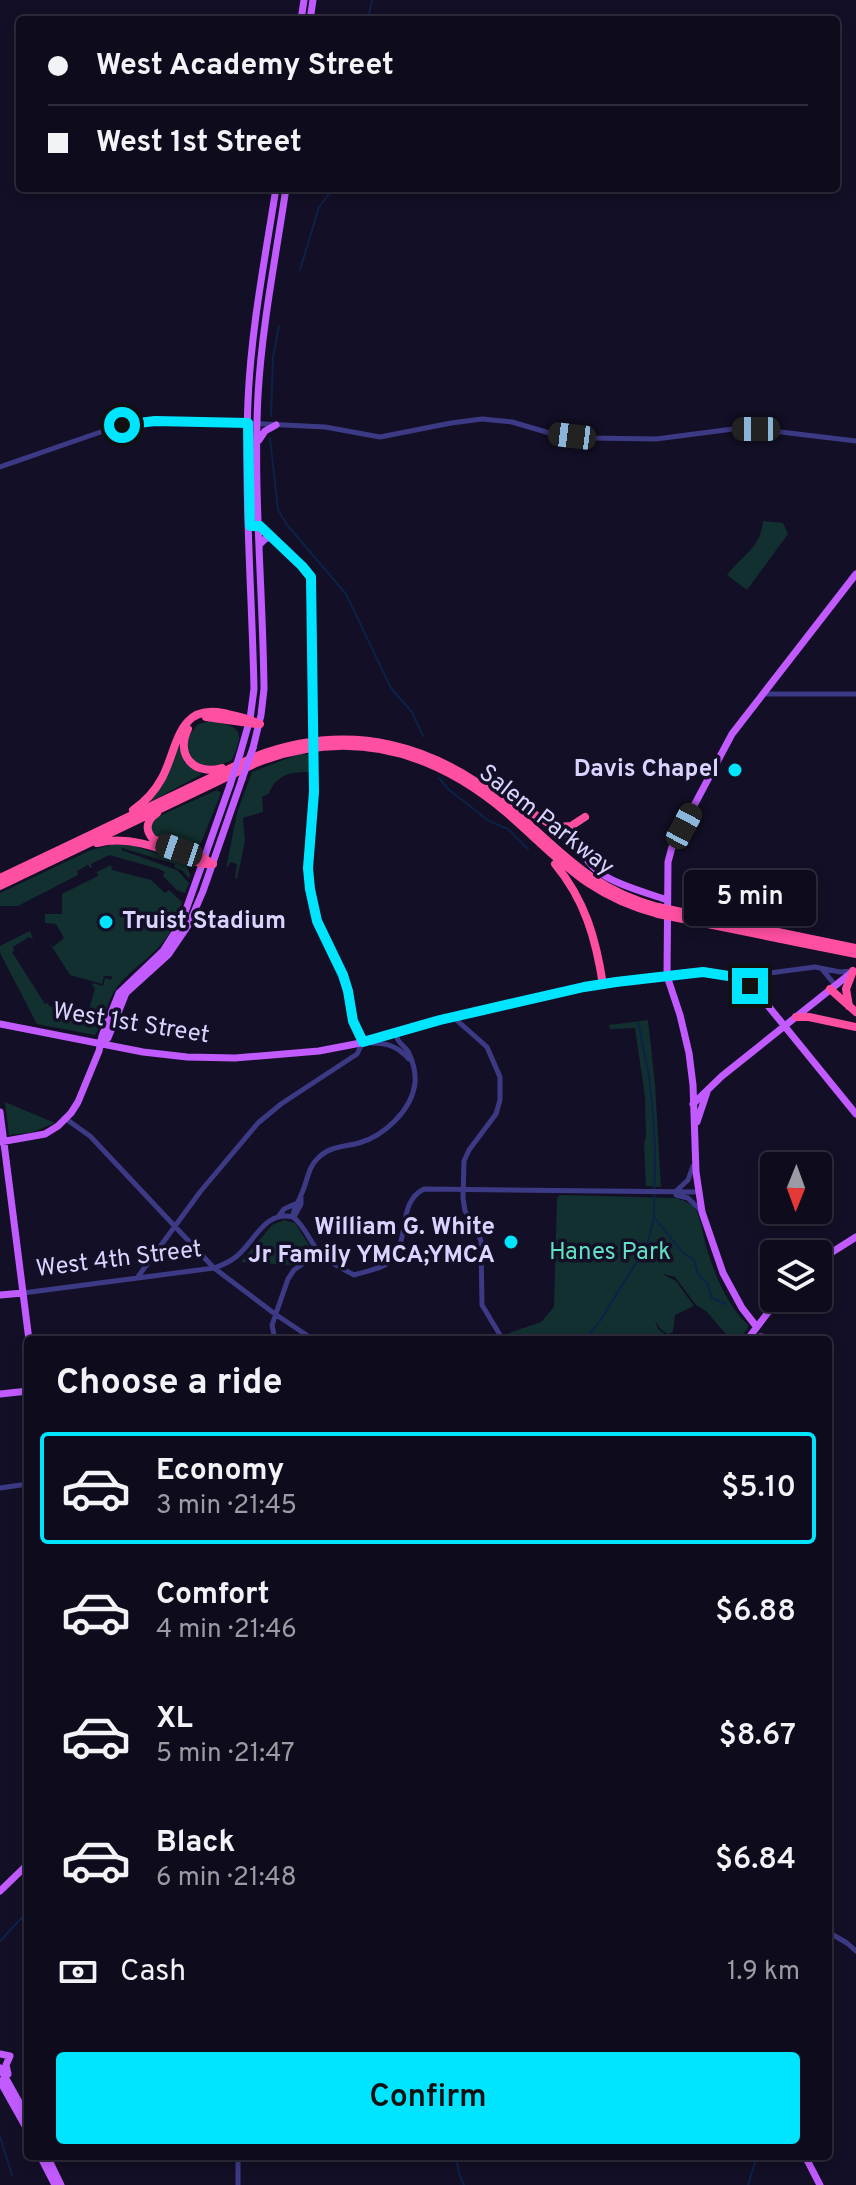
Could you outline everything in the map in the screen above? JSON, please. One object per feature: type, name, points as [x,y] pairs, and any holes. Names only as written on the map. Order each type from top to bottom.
[{"type":"highway","points":[[98,831],[135,809],[150,796],[164,775],[181,729],[190,718],[213,711],[250,722]]},
{"type":"highway","points":[[241,758],[215,770],[198,768],[186,757],[184,738],[192,724],[205,717],[260,724]]},
{"type":"highway","name":"Salem Parkway","points":[[0,878],[241,758],[307,742],[341,739],[398,749],[464,774],[500,799],[589,877],[658,911],[856,948]]},
{"type":"highway","name":"Salem Parkway","points":[[0,886],[246,767],[287,752],[330,745],[376,744]]},
{"type":"highway","name":"Salem Parkway","points":[[398,749],[469,785],[496,804],[567,868],[594,888],[625,903],[856,954]]},
{"type":"highway","points":[[444,764],[462,769],[579,842]]},
{"type":"highway","points":[[171,804],[150,819],[147,827],[149,834],[159,842],[203,861]]},
{"type":"highway","points":[[554,826],[571,826],[585,817]]},
{"type":"highway","points":[[532,836],[562,873],[584,910],[595,939],[603,985]]},
{"type":"highway","points":[[66,854],[100,842],[128,840],[213,864]]},
{"type":"highway","points":[[852,1009],[846,989],[855,970]]},
{"type":"highway","points":[[833,987],[852,1009]]},
{"type":"highway","points":[[808,1007],[816,1019]]},
{"type":"highway","points":[[796,1017],[856,1027]]},
{"type":"main road","points":[[2,1142],[45,1134],[66,1119],[78,1102],[122,989],[158,956],[184,915],[241,758],[254,689],[248,423],[250,369],[276,192]]},
{"type":"main road","points":[[101,1045],[108,1038],[126,993],[168,955],[186,931],[213,864],[260,724],[264,689],[257,423],[260,370],[285,192]]},
{"type":"main road","points":[[275,197],[284,199]]},
{"type":"main road","points":[[266,256],[276,257]]},
{"type":"main road","points":[[256,320],[266,321]]},
{"type":"main road","points":[[257,446],[262,433],[276,425]]},
{"type":"main road","points":[[260,544],[272,537]]},
{"type":"main road","points":[[756,1326],[723,1273],[702,1212],[687,1040],[667,976],[667,868],[672,847],[727,742],[856,574]]},
{"type":"main road","points":[[579,842],[587,861],[599,872],[667,900]]},
{"type":"main road","points":[[693,1104],[855,970]]},
{"type":"main road","name":"West 1st Street","points":[[0,1024],[101,1045],[180,1056],[235,1058],[306,1053],[363,1042],[453,1017],[603,985],[693,972],[712,972],[744,982]]},
{"type":"main road","points":[[744,982],[756,991],[856,1114]]},
{"type":"main road","points":[[694,1132],[709,1088]]},
{"type":"main road","points":[[0,1112],[28,1336]]},
{"type":"main road","points":[[832,1252],[856,1237]]},
{"type":"main road","name":"West 4th Street","points":[[0,1295],[23,1293]]},
{"type":"main road","points":[[752,1336],[768,1312]]},
{"type":"main road","points":[[0,1394],[24,1391]]},
{"type":"main road","points":[[0,1891],[24,1868]]},
{"type":"main road","points":[[0,2054],[10,2056],[6,2070],[10,2084]]},
{"type":"main road","points":[[0,2068],[24,2110]]},
{"type":"main road","points":[[0,2081],[24,2124]]},
{"type":"main road","points":[[42,2160],[58,2185]]},
{"type":"main road","points":[[49,2160],[58,2185]]},
{"type":"main road","points":[[807,2160],[820,2185]]},
{"type":"street","points":[[0,467],[134,422],[257,423],[332,428],[380,437],[482,419],[512,422],[553,434],[590,438],[656,439],[756,429],[856,441]]},
{"type":"street","points":[[250,526],[260,526],[311,577],[314,753],[313,823],[308,868],[310,889],[317,921],[343,975],[353,1021],[363,1042]]},
{"type":"street","points":[[762,694],[856,694]]},
{"type":"street","points":[[744,982],[754,975],[811,967],[840,972],[855,970]]},
{"type":"street","points":[[822,968],[833,987]]},
{"type":"street","points":[[453,1017],[487,1047],[497,1066],[501,1084],[496,1114],[474,1142],[464,1161],[463,1189],[463,1206],[481,1241],[482,1305],[501,1336]]},
{"type":"street","points":[[293,1217],[310,1168],[325,1152],[373,1138],[398,1117],[415,1086],[415,1071],[409,1052],[398,1042],[396,1033]]},
{"type":"street","points":[[363,1042],[392,1046],[402,1051],[412,1063]]},
{"type":"street","points":[[137,1278],[230,1154],[258,1123],[281,1104],[357,1054],[363,1042]]},
{"type":"street","points":[[66,1119],[90,1136],[214,1268],[308,1336]]},
{"type":"street","points":[[675,1192],[688,1180],[695,1157]]},
{"type":"street","points":[[278,1217],[293,1217],[319,1252],[354,1275],[382,1266],[396,1254],[403,1238],[408,1206],[417,1193],[428,1189],[699,1192]]},
{"type":"street","points":[[663,1193],[688,1198],[702,1212]]},
{"type":"street","points":[[298,1204],[302,1226]]},
{"type":"street","name":"West 4th Street","points":[[23,1293],[214,1268],[237,1256],[284,1209],[298,1204]]},
{"type":"street","points":[[274,1336],[272,1325],[288,1279],[294,1270],[319,1252]]},
{"type":"street","points":[[200,1270],[205,1258]]},
{"type":"street","points":[[0,1488],[24,1485]]},
{"type":"street","points":[[832,1935],[856,1951]]},
{"type":"street","points":[[238,2160],[238,2185]]},
{"type":"green space","points":[[763,521],[783,523],[788,534],[747,590],[727,575],[755,545]]},
{"type":"green space","points":[[211,721],[229,725],[239,736],[232,760],[208,767],[198,763],[188,753],[188,737],[198,724]]},
{"type":"green space","points":[[178,744],[185,763],[202,774],[149,800]]},
{"type":"green space","points":[[299,754],[309,754],[310,772],[293,773],[279,779],[262,797],[263,812],[243,818],[245,841],[235,878],[237,864],[231,862],[226,869],[237,813],[252,772]]},
{"type":"green space","points":[[217,790],[221,793],[201,843],[183,847],[154,835],[151,826],[157,817]]},
{"type":"green space","points":[[114,844],[135,846],[186,864],[189,879],[183,871],[174,867],[175,864],[121,850],[177,870],[189,883],[185,893],[177,890],[163,876],[165,872],[159,869],[109,855],[18,906],[0,906],[0,893],[91,850]]},
{"type":"green space","name":"Truist Stadium","points":[[111,865],[112,870],[151,880],[165,893],[169,890],[182,902],[174,924],[167,921],[165,926],[172,929],[159,947],[116,989],[95,1035],[37,1024],[0,953],[0,946],[30,931],[33,939],[29,937],[13,947],[12,952],[45,1004],[83,1016],[88,1013],[95,988],[93,983],[103,986],[105,978],[111,980],[112,976],[104,976],[102,984],[70,975],[49,942],[53,947],[64,938],[56,924],[45,923],[45,914],[62,914],[62,894],[98,876],[97,872]]},
{"type":"green space","points":[[648,1020],[661,1187],[646,1186],[645,1097],[635,1028],[610,1029],[609,1025]]},
{"type":"green space","points":[[5,1102],[55,1123],[33,1132],[9,1135]]},
{"type":"green space","name":"Hanes Park","points":[[560,1195],[677,1198],[691,1205],[698,1216],[721,1286],[748,1325],[742,1336],[728,1336],[706,1311],[696,1305],[675,1277],[664,1274],[676,1281],[694,1306],[675,1315],[673,1332],[668,1334],[661,1330],[655,1320],[658,1329],[666,1335],[508,1336],[509,1333],[541,1322],[554,1307],[557,1198]]},
{"type":"green space","points":[[284,1220],[295,1223],[313,1251],[292,1265],[241,1262],[272,1225]]},
{"type":"waterway","points":[[369,16],[372,0]]},
{"type":"waterway","points":[[300,270],[319,207],[329,192]]},
{"type":"waterway","points":[[271,416],[273,357],[279,326]]},
{"type":"waterway","points":[[270,438],[278,510],[346,594],[391,688],[412,712],[423,736]]},
{"type":"waterway","points":[[439,778],[448,789],[489,821],[508,829],[528,849]]},
{"type":"waterway","points":[[588,1336],[647,1245],[654,1217],[653,1114],[638,1022]]},
{"type":"waterway","points":[[654,1217],[682,1252],[694,1260],[712,1298],[726,1304]]},
{"type":"waterway","points":[[0,1941],[24,1915]]},
{"type":"waterway","points":[[0,2137],[12,2175]]},
{"type":"waterway","points":[[457,2160],[464,2185]]},
{"type":"waterway","points":[[748,2185],[756,2160]]},
{"type":"place","name":"Davis Chapel","points":[[735,770]]},
{"type":"place","name":"Truist Stadium","points":[[106,922]]},
{"type":"place","name":"William G. White Jr Family YMCA;YMCA","points":[[511,1242]]},
{"type":"route","points":[[122,425],[155,421],[248,423],[250,526],[260,526],[311,577],[314,792],[308,868],[310,889],[317,921],[343,975],[355,1028],[363,1042],[440,1020],[616,982],[703,972],[735,977],[750,986]]}]
